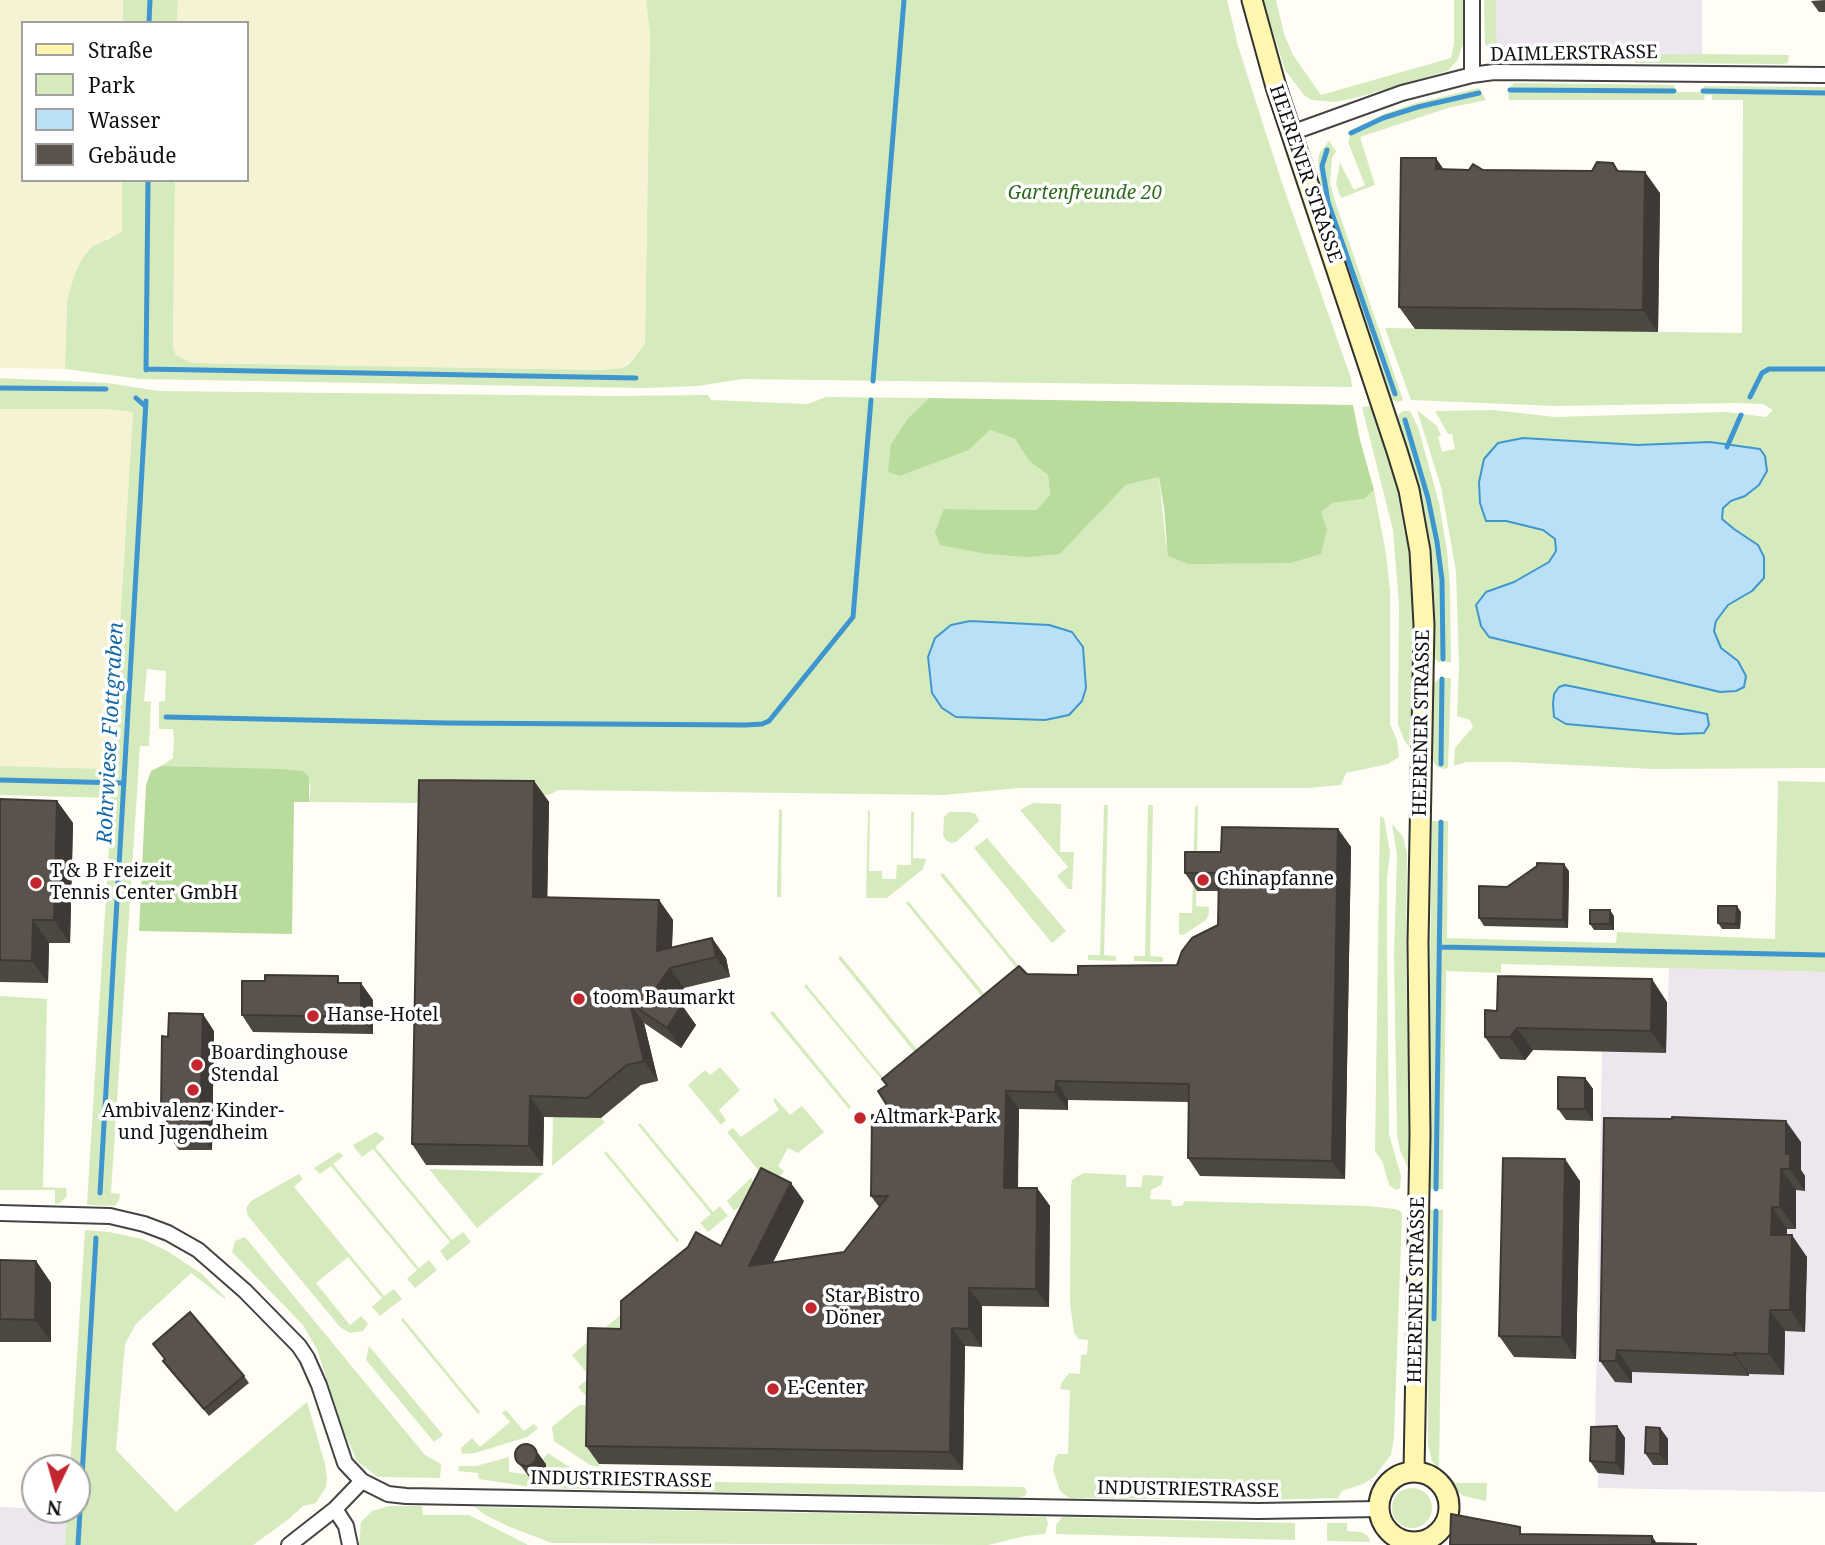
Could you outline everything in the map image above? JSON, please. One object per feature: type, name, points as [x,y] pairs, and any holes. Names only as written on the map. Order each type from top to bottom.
[{"type":"main road","name":"HEERENER STRASSE","points":[[1252,0],[1261,39],[1291,133],[1409,490],[1421,563],[1424,625],[1418,942],[1420,1122],[1414,1472]]},
{"type":"main road","points":[[1414,1472],[1426,1474],[1443,1487],[1450,1510],[1442,1528],[1434,1536],[1413,1544],[1393,1535],[1385,1527],[1379,1508],[1386,1486],[1404,1473],[1414,1472]]},
{"type":"street","points":[[1472,0],[1472,75]]},
{"type":"street","name":"DAIMLERSTRASSE","points":[[1291,133],[1402,93],[1472,75],[1519,71],[1825,75]]},
{"type":"street","name":"INDUSTRIESTRASSE","points":[[0,1213],[93,1214],[123,1219],[168,1233],[211,1259],[283,1328],[307,1358],[319,1385],[341,1457],[362,1481],[374,1489],[402,1496],[1244,1511],[1379,1508]]},
{"type":"street","points":[[289,1545],[335,1509],[362,1481]]},
{"type":"street","points":[[335,1509],[346,1526],[350,1545]]},
{"type":"shaded area","points":[[0,0],[123,0],[123,21],[21,21],[21,182],[122,182],[122,233],[107,238],[74,276],[67,300],[65,369],[0,368]]},
{"type":"shaded area","points":[[178,0],[646,0],[650,34],[643,349],[622,368],[601,370],[193,363],[176,355],[173,348],[175,182],[248,182],[248,21],[177,21]]},
{"type":"shaded area","points":[[1496,0],[1702,0],[1702,54],[1507,50],[1500,47],[1496,38]]},
{"type":"shaded area","points":[[0,409],[106,409],[133,412],[111,769],[0,766]]},
{"type":"shaded area","points":[[1669,968],[1825,972],[1825,1492],[1598,1488],[1599,1440],[1595,1439],[1602,1052],[1666,1053]]},
{"type":"shaded area","points":[[0,1507],[21,1508],[21,1524],[66,1524],[65,1545],[0,1545]]},
{"type":"green space","points":[[123,0],[178,0],[177,21],[123,21]]},
{"type":"green space","name":"Gartenfreunde 20","points":[[646,0],[1227,0],[1238,46],[1281,180],[1352,387],[742,379],[698,386],[644,388],[140,379],[65,369],[67,300],[74,276],[83,257],[92,247],[122,232],[122,182],[175,182],[173,348],[176,355],[193,363],[601,370],[622,368],[629,364],[645,344],[650,34]]},
{"type":"green space","points":[[1263,0],[1276,0],[1284,34],[1293,55],[1321,95],[1451,58],[1454,44],[1454,0],[1463,0],[1463,44],[1457,61],[1447,71],[1355,98],[1334,102],[1312,100],[1304,95],[1285,70]]},
{"type":"green space","points":[[1484,0],[1496,0],[1496,38],[1500,47],[1519,52],[1611,53],[1610,57],[1605,63],[1507,62],[1495,59],[1485,43]]},
{"type":"green space","points":[[1634,54],[1789,55],[1788,63],[1783,64],[1635,63]]},
{"type":"green space","points":[[1514,83],[1674,85],[1677,92],[1702,92],[1704,86],[1825,87],[1825,768],[1653,769],[1512,762],[1466,762],[1454,766],[1455,748],[1473,727],[1470,720],[1457,716],[1459,665],[1456,571],[1441,487],[1417,410],[1437,426],[1441,435],[1438,437],[1442,452],[1455,449],[1452,434],[1448,434],[1435,411],[1493,410],[1555,417],[1726,412],[1766,417],[1773,410],[1763,404],[1736,403],[1555,406],[1411,400],[1385,328],[1742,333],[1743,100],[1712,100],[1712,95],[1705,95],[1704,100],[1509,100],[1508,91]],"holes":[[[1523,438],[1638,445],[1710,442],[1760,449],[1745,496],[1723,507],[1722,519],[1758,545],[1751,591],[1728,605],[1716,620],[1714,631],[1721,648],[1738,661],[1736,691],[1720,692],[1647,674],[1486,592],[1514,582],[1549,562],[1556,551],[1555,539],[1543,530],[1506,521],[1486,521],[1498,443]],[[1623,695],[1654,704],[1709,725],[1703,733],[1698,734]]]},
{"type":"green space","points":[[1479,88],[1486,100],[1448,108],[1360,137],[1375,185],[1341,198],[1336,184],[1340,163],[1354,190],[1365,185],[1348,142],[1352,131],[1384,114],[1416,103]]},
{"type":"green space","points":[[1329,141],[1336,151],[1332,158],[1330,183],[1403,400],[1398,402],[1390,399],[1387,393],[1322,197],[1318,160],[1320,152]]},
{"type":"green space","points":[[0,378],[107,383],[158,391],[708,395],[711,400],[808,404],[826,397],[929,398],[909,417],[900,476],[969,450],[990,430],[1015,439],[1029,461],[1048,475],[1050,495],[1036,510],[944,509],[1060,554],[1126,485],[1159,477],[1166,543],[1327,529],[1320,512],[1332,503],[1364,499],[1374,490],[1390,591],[1390,724],[1397,740],[1399,757],[1388,764],[1346,773],[1341,785],[1307,788],[1020,788],[944,795],[559,790],[548,795],[423,793],[423,803],[309,802],[311,786],[303,771],[161,766],[173,758],[173,729],[159,729],[159,702],[165,701],[166,671],[147,669],[144,701],[151,702],[149,746],[140,746],[111,1193],[120,1194],[115,1206],[90,1205],[87,1204],[112,798],[0,795],[0,766],[111,769],[133,412],[106,409],[0,409]]},
{"type":"green space","points":[[929,398],[1353,405],[1374,490],[1364,499],[1332,503],[1321,512],[1327,529],[1321,554],[1290,563],[1188,564],[1168,556],[1159,477],[1126,485],[1060,554],[1029,557],[987,554],[940,545],[935,532],[944,509],[1036,510],[1050,495],[1048,475],[1029,461],[1015,439],[990,430],[969,450],[900,476],[888,472],[891,444],[909,417]]},
{"type":"green space","points":[[1369,406],[1377,413],[1397,483],[1411,551],[1415,611],[1409,747],[1398,724],[1399,605],[1393,530],[1362,407]]},
{"type":"green space","points":[[1410,411],[1418,427],[1439,503],[1450,586],[1451,662],[1438,662],[1433,656],[1430,564],[1397,423],[1399,414]]},
{"type":"green space","points":[[1441,678],[1451,678],[1448,768],[1444,769],[1437,767],[1433,761],[1433,688],[1434,683]]},
{"type":"green space","points":[[161,766],[280,769],[303,771],[309,777],[309,802],[294,802],[292,934],[139,931],[146,785],[151,771]]},
{"type":"green space","points":[[1778,781],[1825,782],[1825,972],[1501,964],[1501,973],[1446,971],[1443,1189],[1430,1189],[1427,1180],[1432,821],[1448,821],[1447,938],[1616,943],[1617,932],[1775,939]]},
{"type":"green space","points":[[1033,803],[1061,804],[1060,852],[1074,852],[1072,889],[1068,889],[1057,876],[1068,867],[1020,810]]},
{"type":"green space","points":[[1104,805],[1108,805],[1104,955],[1116,956],[1116,961],[1088,960],[1088,955],[1100,955]]},
{"type":"green space","points":[[1148,805],[1153,805],[1150,956],[1163,957],[1163,962],[1134,961],[1134,956],[1145,956]]},
{"type":"green space","points":[[1195,806],[1198,806],[1196,906],[1209,907],[1209,914],[1206,920],[1183,935],[1179,934],[1179,913],[1192,913]]},
{"type":"green space","points":[[779,809],[782,810],[781,897],[777,897]]},
{"type":"green space","points":[[868,811],[869,871],[882,871],[882,879],[896,879],[897,865],[911,865],[911,811],[914,812],[913,858],[926,859],[923,869],[887,898],[866,898]]},
{"type":"green space","points":[[949,812],[970,812],[976,814],[979,821],[956,842],[948,842],[943,836],[944,817]]},
{"type":"green space","points":[[1380,816],[1384,818],[1390,853],[1387,878],[1389,1134],[1401,1176],[1400,1188],[1396,1190],[1389,1185],[1383,1163],[1375,1151]]},
{"type":"green space","points":[[1392,824],[1403,837],[1407,854],[1406,962],[1411,1175],[1400,1150],[1397,1135],[1394,954],[1397,855]]},
{"type":"green space","points":[[987,838],[1066,931],[1052,943],[974,848]]},
{"type":"green space","points":[[943,873],[1021,969],[1019,971],[940,875]]},
{"type":"green space","points":[[908,901],[987,997],[984,999],[906,903]]},
{"type":"green space","points":[[841,956],[919,1052],[916,1054],[838,958]]},
{"type":"green space","points":[[806,984],[885,1080],[883,1081],[804,986]]},
{"type":"green space","points":[[0,996],[47,999],[43,1187],[66,1188],[67,1196],[60,1203],[55,1204],[55,1190],[0,1190]]},
{"type":"green space","points":[[773,1011],[851,1107],[849,1109],[770,1013]]},
{"type":"green space","points":[[720,1067],[740,1090],[719,1110],[726,1120],[721,1125],[688,1085],[705,1070],[710,1075]]},
{"type":"green space","points":[[775,1098],[790,1115],[802,1106],[824,1132],[798,1153],[788,1148],[778,1166],[784,1171],[768,1182],[727,1132],[733,1128],[741,1137],[779,1110],[773,1100]]},
{"type":"green space","points":[[553,1117],[601,1118],[605,1122],[552,1166]]},
{"type":"green space","points":[[640,1123],[713,1212],[720,1206],[728,1216],[708,1232],[700,1223],[711,1214],[638,1125]]},
{"type":"green space","points":[[376,1132],[385,1138],[375,1147],[452,1240],[463,1232],[471,1242],[447,1261],[440,1251],[450,1242],[373,1149],[362,1157],[354,1147],[353,1145]]},
{"type":"green space","points":[[606,1151],[679,1240],[677,1242],[604,1153]]},
{"type":"green space","points":[[339,1152],[343,1156],[333,1164],[419,1268],[429,1260],[437,1270],[415,1288],[407,1279],[417,1270],[331,1166],[320,1174],[314,1168]]},
{"type":"green space","points":[[429,1169],[544,1173],[477,1228]]},
{"type":"green space","points":[[1083,1173],[1126,1175],[1126,1187],[1141,1187],[1143,1175],[1164,1176],[1161,1185],[1151,1190],[1150,1199],[1171,1200],[1172,1206],[1182,1206],[1185,1201],[1368,1206],[1400,1211],[1394,1437],[1391,1455],[1374,1477],[1342,1491],[1338,1498],[1069,1498],[1060,1491],[1053,1470],[1058,1454],[1068,1454],[1070,1390],[1060,1389],[1069,1373],[1080,1374],[1081,1355],[1087,1354],[1088,1340],[1079,1339],[1074,1333],[1070,1303],[1071,1187],[1072,1180]]},
{"type":"green space","points":[[299,1174],[303,1179],[294,1187],[384,1296],[394,1289],[402,1299],[380,1316],[372,1307],[382,1298],[348,1257],[316,1283],[350,1325],[361,1316],[368,1324],[363,1331],[350,1333],[340,1327],[248,1216],[246,1208],[251,1201]]},
{"type":"green space","points":[[751,1178],[760,1190],[734,1211],[727,1201]]},
{"type":"green space","points":[[1443,1210],[1439,1467],[1456,1483],[1487,1483],[1486,1501],[1464,1496],[1454,1489],[1432,1461],[1428,1445],[1427,1212]]},
{"type":"green space","points":[[85,1230],[109,1232],[142,1239],[167,1251],[202,1274],[226,1298],[191,1273],[136,1324],[125,1344],[116,1450],[176,1512],[307,1402],[325,1464],[326,1487],[316,1503],[303,1506],[253,1545],[65,1545],[66,1524],[91,1524],[91,1454],[71,1454]]},
{"type":"green space","points":[[245,1237],[425,1455],[441,1464],[440,1478],[378,1477],[357,1461],[343,1430],[317,1349],[303,1325],[232,1252],[235,1241]]},
{"type":"green space","points":[[623,1313],[622,1347],[588,1398],[578,1387],[590,1377],[572,1355]]},
{"type":"green space","points":[[403,1318],[480,1412],[478,1414],[401,1320]]},
{"type":"green space","points":[[369,1346],[443,1435],[434,1442],[366,1360]]},
{"type":"green space","points":[[579,1405],[600,1405],[599,1467],[590,1465],[554,1441],[552,1427]]},
{"type":"green space","points":[[506,1410],[524,1431],[534,1424],[538,1428],[527,1437],[475,1453],[462,1454],[461,1448],[472,1438],[480,1447],[510,1422],[502,1413]]},
{"type":"green space","points":[[548,1453],[580,1474],[599,1480],[1024,1487],[1027,1492],[1025,1496],[1015,1498],[538,1488],[479,1479],[478,1473],[458,1471],[459,1466],[476,1466],[509,1457],[509,1472],[534,1478],[543,1474],[546,1464],[543,1459]]},
{"type":"green space","points":[[1412,1488],[1426,1494],[1432,1508],[1426,1522],[1412,1528],[1398,1522],[1392,1508],[1398,1494]]},
{"type":"green space","points":[[389,1506],[422,1506],[423,1515],[469,1515],[528,1545],[359,1545],[361,1522],[372,1511]]},
{"type":"green space","points":[[475,1507],[1046,1517],[1048,1523],[1045,1534],[988,1545],[552,1543],[510,1527]]},
{"type":"green space","points":[[1062,1517],[1295,1523],[1295,1540],[1056,1534],[1056,1525]]},
{"type":"green space","points":[[1327,1523],[1347,1523],[1347,1531],[1361,1532],[1368,1536],[1370,1542],[1327,1541]]},
{"type":"water","points":[[1523,438],[1638,445],[1710,442],[1760,449],[1765,456],[1767,471],[1759,485],[1723,508],[1722,519],[1758,545],[1764,557],[1764,578],[1752,591],[1728,605],[1716,621],[1714,631],[1721,648],[1738,661],[1746,676],[1744,687],[1736,691],[1720,692],[1489,637],[1481,626],[1476,605],[1486,592],[1514,582],[1549,562],[1556,551],[1555,539],[1543,530],[1506,521],[1486,521],[1480,503],[1479,482],[1484,459],[1498,443]]},
{"type":"water","points":[[970,621],[1049,625],[1072,632],[1083,647],[1086,688],[1082,701],[1069,715],[1045,720],[956,717],[942,708],[932,693],[928,657],[935,638],[951,625]]},
{"type":"water","points":[[1565,685],[1707,714],[1709,725],[1704,733],[1678,734],[1566,724],[1554,717],[1553,704],[1554,694],[1559,687]]},
{"type":"building","points":[[1401,158],[1436,158],[1436,169],[1469,170],[1473,164],[1483,170],[1592,171],[1597,162],[1613,163],[1617,171],[1645,172],[1643,310],[1399,307]]},
{"type":"building","name":"toom Baumarkt","points":[[419,780],[534,781],[533,897],[659,900],[657,951],[712,938],[716,957],[670,968],[656,988],[682,1005],[667,1028],[630,1003],[644,1061],[627,1065],[587,1098],[530,1096],[529,1146],[412,1144]]},
{"type":"building","name":"T & B Freizeit Tennis Center GmbH","points":[[0,799],[57,801],[54,920],[33,920],[32,961],[0,960]]},
{"type":"building","points":[[1222,827],[1338,829],[1332,1161],[1188,1158],[1189,1084],[1056,1081],[1055,1092],[1006,1091],[1004,1188],[1037,1188],[1036,1289],[969,1288],[969,1329],[952,1328],[950,1452],[586,1446],[588,1328],[621,1329],[621,1301],[688,1247],[696,1232],[721,1246],[761,1168],[791,1183],[749,1266],[844,1252],[888,1196],[871,1196],[872,1115],[893,1115],[878,1091],[887,1085],[882,1079],[1019,966],[1027,974],[1078,975],[1078,966],[1177,965],[1182,951],[1192,938],[1218,925],[1219,873],[1185,873],[1185,852],[1221,852]]},
{"type":"building","points":[[1537,863],[1564,864],[1563,920],[1479,918],[1479,886],[1507,887],[1537,866]]},
{"type":"building","points":[[1718,906],[1737,906],[1736,924],[1718,923]]},
{"type":"building","points":[[1590,910],[1610,910],[1610,924],[1590,924]]},
{"type":"building","points":[[265,975],[338,976],[338,983],[361,983],[361,1017],[242,1015],[242,981],[265,981]]},
{"type":"building","points":[[1498,976],[1652,979],[1651,1031],[1517,1028],[1510,1037],[1485,1037],[1485,1010],[1497,1011]]},
{"type":"building","points":[[169,1013],[203,1014],[200,1133],[167,1133],[167,1109],[161,1109],[162,1036],[168,1037]]},
{"type":"building","points":[[1558,1077],[1585,1078],[1585,1109],[1558,1109]]},
{"type":"building","points":[[1672,1117],[1786,1121],[1786,1154],[1790,1154],[1790,1169],[1781,1169],[1780,1207],[1772,1207],[1771,1235],[1792,1235],[1790,1310],[1770,1310],[1769,1354],[1617,1350],[1616,1361],[1600,1361],[1604,1118]]},
{"type":"building","points":[[1503,1158],[1565,1159],[1562,1337],[1499,1336]]},
{"type":"building","points":[[0,1260],[36,1261],[35,1320],[0,1319]]},
{"type":"building","points":[[190,1312],[244,1376],[204,1409],[163,1361],[165,1359],[153,1344]]},
{"type":"building","points":[[1617,1426],[1616,1463],[1590,1461],[1591,1427]]},
{"type":"building","points":[[1646,1427],[1660,1428],[1660,1454],[1645,1453]]},
{"type":"building","points":[[526,1444],[534,1447],[537,1455],[534,1463],[526,1466],[518,1463],[515,1455],[518,1447]]},
{"type":"building","points":[[1451,1514],[1520,1527],[1520,1534],[1652,1536],[1652,1543],[1696,1545],[1450,1545]]},
{"type":"waterway","name":"Rohrwiese Flottgraben","points":[[149,21],[150,0]]},
{"type":"waterway","points":[[873,381],[904,0]]},
{"type":"waterway","points":[[1510,90],[1674,91]]},
{"type":"waterway","points":[[1703,91],[1825,93]]},
{"type":"waterway","points":[[1351,133],[1383,118],[1418,107],[1479,93]]},
{"type":"waterway","points":[[1327,150],[1322,166],[1328,202],[1395,394]]},
{"type":"waterway","name":"Rohrwiese Flottgraben","points":[[146,370],[148,182]]},
{"type":"waterway","points":[[146,369],[636,378]]},
{"type":"waterway","points":[[1750,397],[1762,373],[1769,369],[1825,369]]},
{"type":"waterway","points":[[0,388],[106,389]]},
{"type":"waterway","points":[[136,398],[145,406]]},
{"type":"waterway","points":[[166,717],[447,723],[746,725],[769,721],[853,617],[871,400]]},
{"type":"waterway","name":"Rohrwiese Flottgraben","points":[[100,1193],[146,401]]},
{"type":"waterway","points":[[1727,447],[1741,415]]},
{"type":"waterway","points":[[1405,420],[1428,498],[1437,542],[1442,580],[1443,659]]},
{"type":"waterway","points":[[1441,764],[1442,679]]},
{"type":"waterway","points":[[0,780],[124,783]]},
{"type":"waterway","points":[[1436,1189],[1441,822]]},
{"type":"waterway","points":[[1440,947],[1825,955]]},
{"type":"waterway","points":[[1434,1319],[1436,1211]]},
{"type":"waterway","name":"Rohrwiese Flottgraben","points":[[78,1545],[96,1238]]},
{"type":"place","name":"Chinapfanne","points":[[1203,880]]},
{"type":"place","name":"T & B Freizeit Tennis Center GmbH","points":[[36,883]]},
{"type":"place","name":"toom Baumarkt","points":[[579,999]]},
{"type":"place","name":"Hanse-Hotel","points":[[313,1016]]},
{"type":"place","name":"Boardinghouse Stendal","points":[[197,1065]]},
{"type":"place","name":"Ambivalenz Kinder- und Jugendheim","points":[[193,1090]]},
{"type":"place","name":"Altmark-Park","points":[[860,1118]]},
{"type":"place","name":"Star Bistro Döner","points":[[811,1308]]},
{"type":"place","name":"E-Center","points":[[773,1389]]}]
